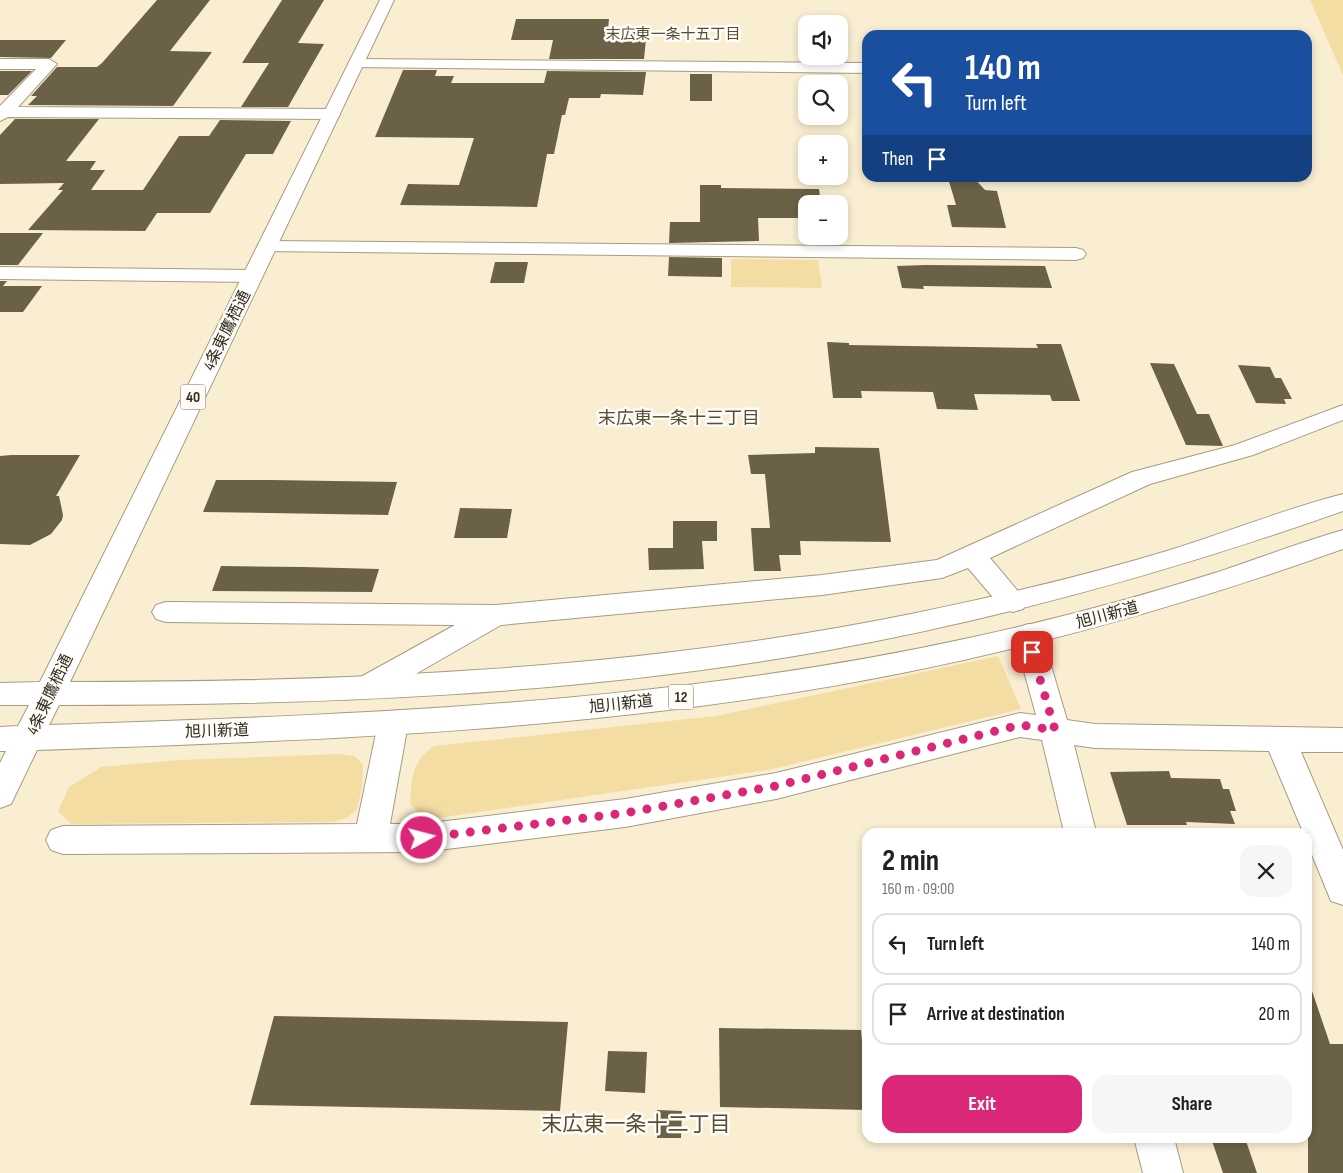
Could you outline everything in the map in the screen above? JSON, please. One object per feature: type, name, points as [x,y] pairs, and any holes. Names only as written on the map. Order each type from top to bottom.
[{"type":"main road","name":"4条東鷹栖通","points":[[0,795],[14,739],[48,694],[387,0]]},
{"type":"main road","points":[[0,64],[49,64],[2,114]]},
{"type":"main road","points":[[356,64],[862,68]]},
{"type":"main road","points":[[2,114],[332,114]]},
{"type":"main road","points":[[267,247],[1076,254]]},
{"type":"main road","points":[[0,273],[253,276]]},
{"type":"main road","points":[[166,612],[496,615],[822,585],[942,569],[1142,478],[1244,450],[1343,412]]},
{"type":"main road","name":"12","points":[[0,694],[368,687],[527,677],[645,666],[835,638],[926,622],[1014,602],[1162,564],[1343,502]]},
{"type":"main road","name":"旭川新道","points":[[14,739],[393,724],[524,714],[673,698],[853,670],[1028,635],[1150,603],[1271,565],[1343,539]]},
{"type":"main road","points":[[973,556],[1014,602]]},
{"type":"main road","points":[[368,687],[496,615]]},
{"type":"main road","points":[[1028,635],[1055,730],[1079,828]]},
{"type":"main road","points":[[370,839],[393,724]]},
{"type":"main road","points":[[63,840],[422,838],[625,813],[776,786],[1020,725],[1094,736],[1343,740]]},
{"type":"main road","points":[[1280,739],[1343,890]]},
{"type":"main road","points":[[1155,1143],[1163,1173]]},
{"type":"shaded area","points":[[1310,0],[1343,0],[1343,75]]},
{"type":"shaded area","points":[[731,259],[818,260],[822,288],[731,287]]},
{"type":"shaded area","points":[[998,656],[1021,709],[768,770],[431,819],[418,813],[410,803],[414,771],[421,758],[434,746],[716,716]]},
{"type":"shaded area","points":[[341,754],[355,756],[363,765],[362,787],[357,810],[346,818],[334,822],[71,824],[58,811],[69,787],[101,767],[181,760]]},
{"type":"building","points":[[157,0],[210,0],[170,51],[212,52],[173,106],[28,105],[37,96],[31,96],[57,67],[97,67],[102,63]]},
{"type":"building","points":[[282,0],[324,0],[298,43],[324,44],[288,107],[241,107],[269,63],[242,63]]},
{"type":"building","points":[[516,19],[609,19],[608,29],[647,29],[644,59],[549,59],[553,40],[511,40]]},
{"type":"building","points":[[0,40],[66,40],[51,58],[0,57]]},
{"type":"building","points":[[403,70],[437,70],[435,76],[454,76],[451,83],[544,83],[547,71],[646,72],[643,95],[601,94],[600,98],[569,98],[565,115],[562,115],[554,154],[547,154],[537,207],[400,205],[408,184],[459,185],[474,138],[375,137]]},
{"type":"building","points":[[0,71],[32,71],[8,95],[0,95]]},
{"type":"building","points":[[690,74],[712,74],[712,101],[690,101]]},
{"type":"building","points":[[15,119],[99,119],[66,161],[96,161],[90,170],[105,170],[91,190],[143,190],[179,136],[209,136],[220,120],[291,121],[273,154],[246,154],[210,213],[157,213],[145,231],[28,230],[63,190],[58,190],[64,183],[0,184],[0,135]]},
{"type":"building","points":[[949,182],[978,182],[985,190],[997,191],[1006,228],[952,227],[947,205],[956,205]]},
{"type":"building","points":[[700,185],[721,185],[721,188],[819,189],[820,195],[798,195],[798,218],[758,218],[759,241],[669,243],[670,222],[700,222]]},
{"type":"building","points":[[0,233],[43,233],[18,265],[0,265]]},
{"type":"building","points":[[669,257],[722,258],[722,277],[668,276]]},
{"type":"building","points":[[495,262],[528,262],[524,283],[490,283]]},
{"type":"building","points":[[897,266],[1045,266],[1052,288],[923,286],[924,289],[902,288]]},
{"type":"building","points":[[0,281],[7,281],[3,286],[42,286],[23,312],[0,312]]},
{"type":"building","points":[[827,342],[849,343],[849,345],[1038,348],[1036,344],[1061,344],[1080,401],[1052,401],[1050,395],[974,394],[978,410],[937,409],[933,392],[861,391],[862,398],[833,398]]},
{"type":"building","points":[[1150,363],[1174,364],[1197,414],[1209,414],[1223,446],[1186,445]]},
{"type":"building","points":[[1238,365],[1270,367],[1275,378],[1281,378],[1292,399],[1284,399],[1286,404],[1256,403]]},
{"type":"building","points":[[815,447],[879,448],[891,542],[800,541],[801,555],[779,555],[781,571],[754,571],[751,528],[770,528],[765,474],[751,474],[748,455],[815,453]]},
{"type":"building","points":[[80,455],[56,496],[59,496],[63,515],[62,520],[51,534],[30,545],[0,544],[0,456]]},
{"type":"building","points":[[216,480],[397,482],[388,515],[203,512]]},
{"type":"building","points":[[460,508],[512,509],[507,538],[454,538]]},
{"type":"building","points":[[673,521],[717,521],[717,541],[702,541],[704,569],[649,570],[648,548],[673,548]]},
{"type":"building","points":[[221,566],[379,569],[372,592],[212,591]]},
{"type":"building","points":[[1169,771],[1171,778],[1220,779],[1223,789],[1229,789],[1236,811],[1230,811],[1235,824],[1186,822],[1187,825],[1127,825],[1110,772]]},
{"type":"building","points":[[1312,991],[1330,1044],[1343,1044],[1343,1173],[1308,1173],[1308,1143],[1312,1143]]},
{"type":"building","points":[[274,1016],[568,1022],[560,1111],[250,1105]]},
{"type":"building","points":[[719,1028],[861,1030],[862,1110],[720,1107]]},
{"type":"building","points":[[608,1051],[647,1052],[645,1093],[605,1091]]},
{"type":"building","points":[[657,1110],[682,1111],[681,1138],[657,1138]]},
{"type":"building","points":[[1213,1143],[1247,1143],[1257,1173],[1223,1173]]},
{"type":"district","name":"末広東一条十五丁目","points":[[673,34]]},
{"type":"district","name":"末広東一条十三丁目","points":[[679,418]]},
{"type":"district","name":"末広東一条十二丁目","points":[[636,1124]]},
{"type":"route","points":[[422,838],[625,813],[776,786],[1020,725],[1055,730],[1032,652]]}]
